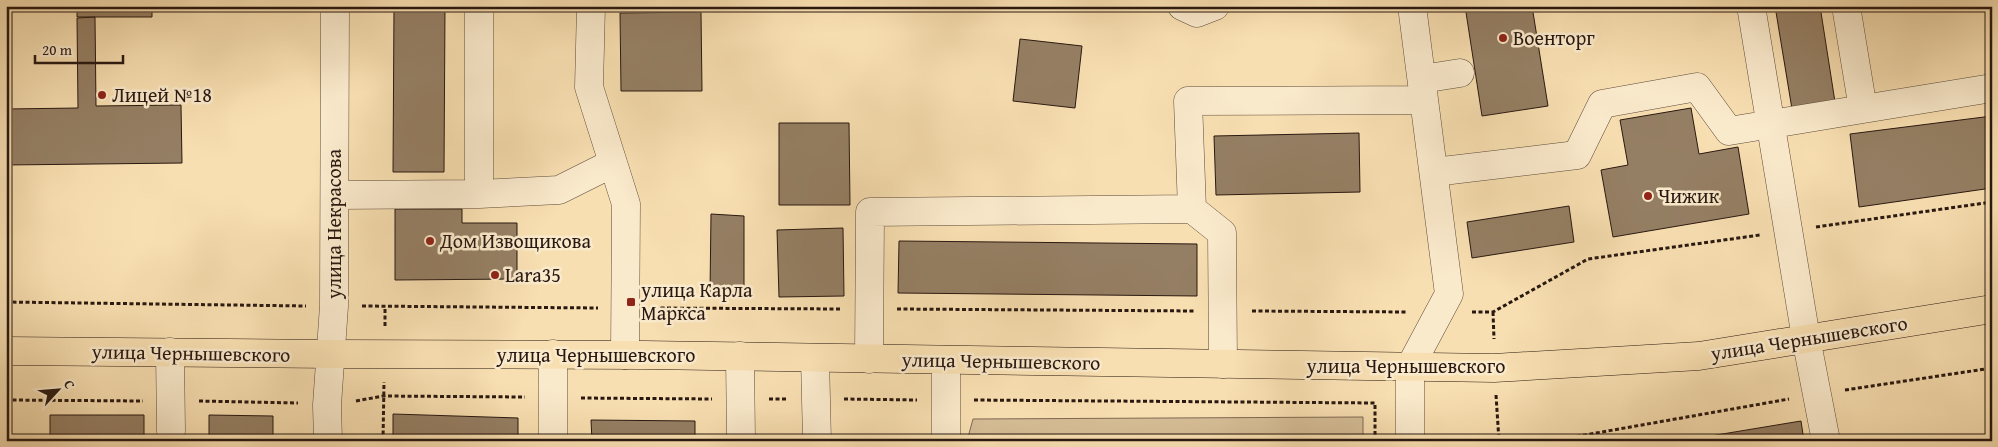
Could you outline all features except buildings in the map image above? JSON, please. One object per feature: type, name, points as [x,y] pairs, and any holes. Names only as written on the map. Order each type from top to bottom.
[{"type":"main road","name":"улица Чернышевского","points":[[6,351],[740,356],[1494,368],[1699,356],[1992,310]]},
{"type":"street","name":"улица Некрасова","points":[[328,441],[327,405],[334,306],[335,6]]},
{"type":"street","points":[[479,6],[479,194]]},
{"type":"street","points":[[591,6],[589,86],[626,204],[625,355]]},
{"type":"street","points":[[1182,6],[1197,13],[1215,6]]},
{"type":"street","points":[[1410,441],[1410,367],[1450,294],[1412,6]]},
{"type":"street","points":[[1751,6],[1806,338],[1826,441]]},
{"type":"street","points":[[1846,6],[1864,109]]},
{"type":"street","points":[[1192,209],[1188,101],[1423,89],[1460,73]]},
{"type":"street","points":[[1434,172],[1577,155],[1602,104],[1697,87],[1729,131],[1992,88]]},
{"type":"street","points":[[334,196],[479,194],[559,190],[613,162]]},
{"type":"street","points":[[869,359],[870,212],[1192,209],[1222,233],[1223,364]]},
{"type":"street","points":[[170,352],[172,431]]},
{"type":"street","points":[[553,354],[553,441]]},
{"type":"street","points":[[740,356],[741,441]]},
{"type":"street","points":[[815,358],[817,441]]},
{"type":"street","points":[[946,360],[946,441]]},
{"type":"path","points":[[6,302],[626,308],[1493,312],[1588,259],[1992,202]]},
{"type":"path","points":[[1551,441],[1817,394],[1992,368]]},
{"type":"path","points":[[6,400],[278,402],[327,405],[384,396],[1375,403],[1375,441]]},
{"type":"shaded area","points":[[1363,417],[1363,441],[967,441],[973,419]]},
{"type":"place","name":"Военторг","points":[[1503,38]]},
{"type":"place","name":"Лицей №18","points":[[102,95]]},
{"type":"place","name":"Чижик","points":[[1648,196]]},
{"type":"place","name":"Дом Извощикова","points":[[430,241]]},
{"type":"place","name":"Lara35","points":[[495,275]]},
{"type":"place","name":"улица Карла Маркса","points":[[631,302]]}]
